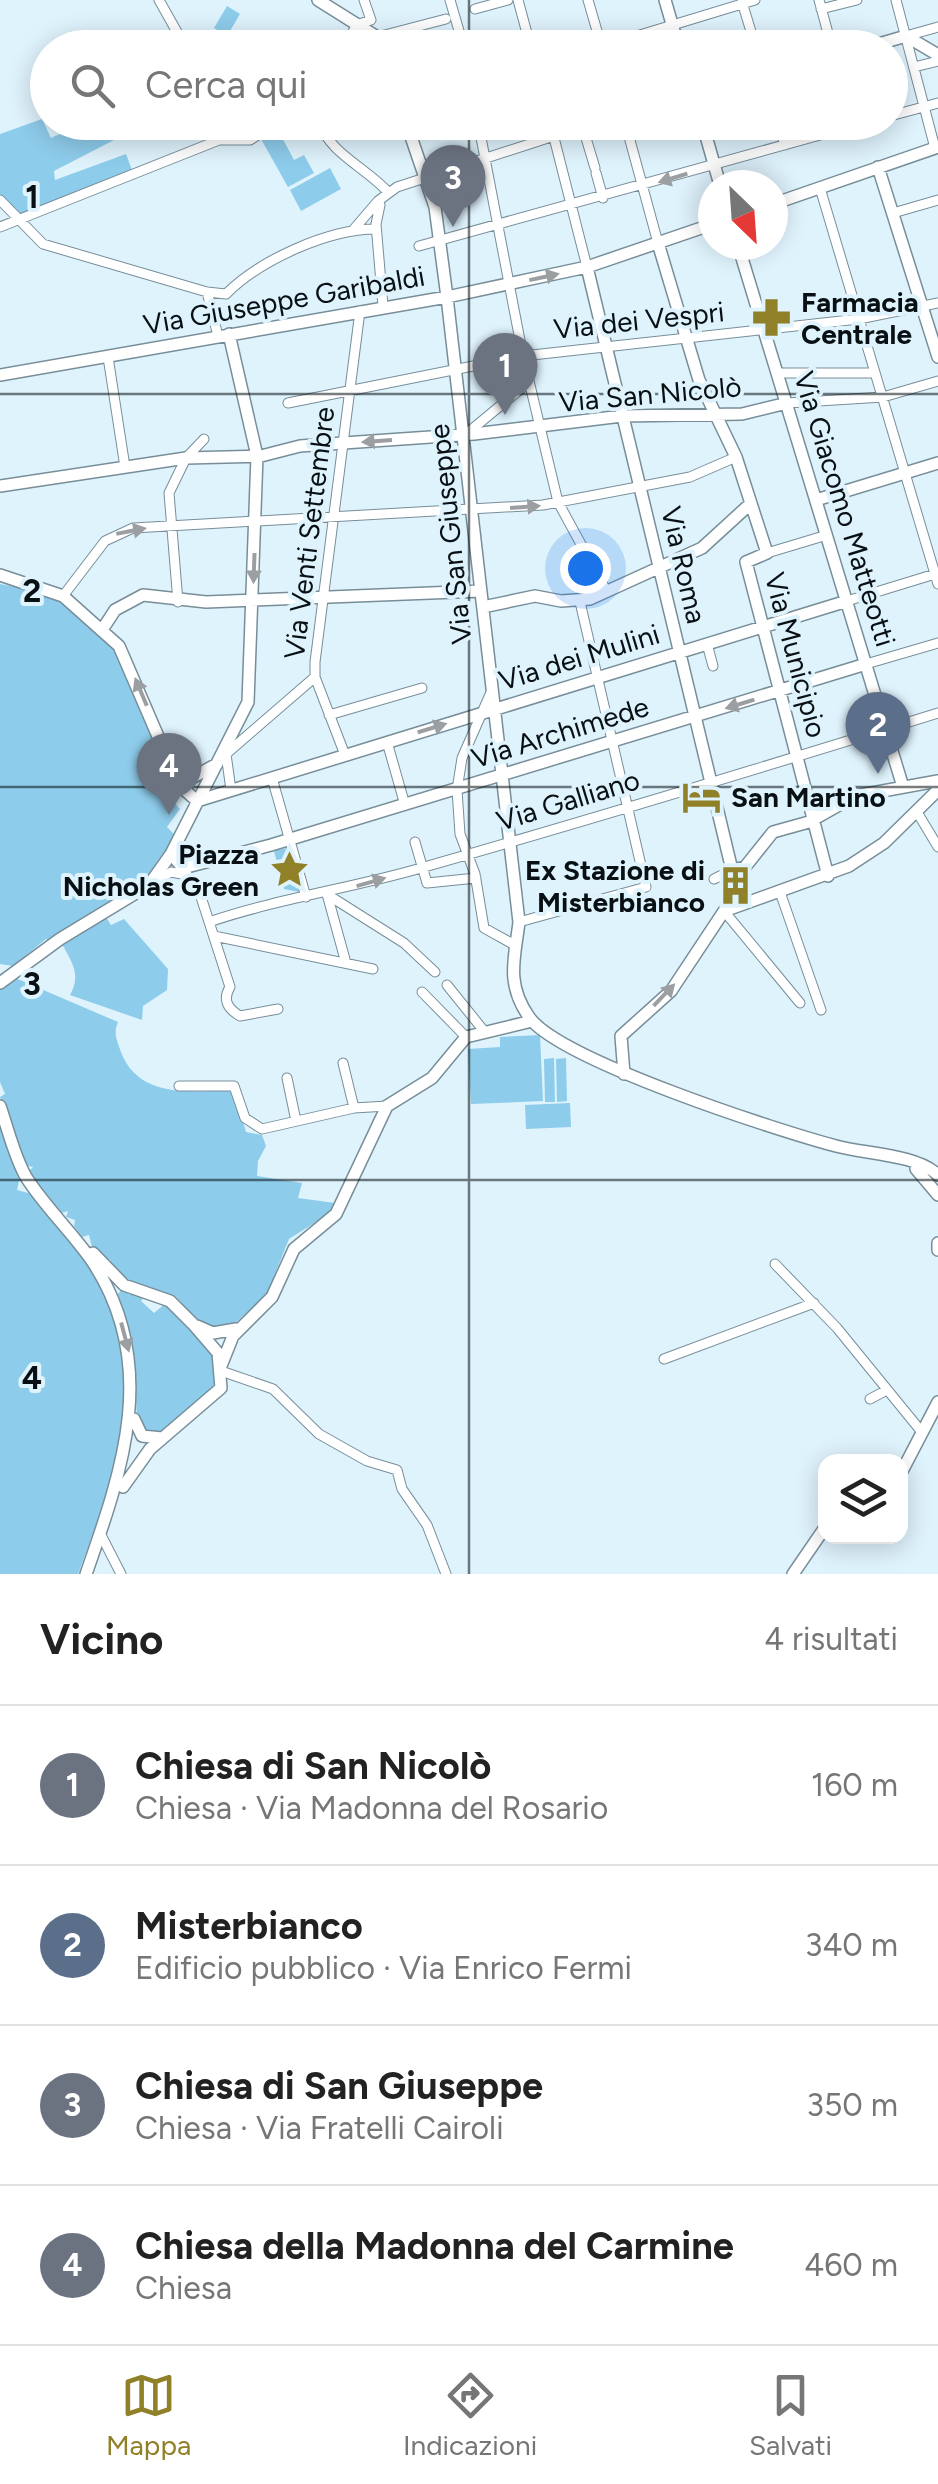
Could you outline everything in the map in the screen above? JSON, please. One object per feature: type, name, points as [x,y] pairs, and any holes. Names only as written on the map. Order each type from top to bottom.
[{"type":"street","points":[[159,0],[176,30]]},
{"type":"street","points":[[318,0],[363,30]]},
{"type":"street","points":[[450,0],[459,30]]},
{"type":"street","points":[[475,10],[508,0]]},
{"type":"street","points":[[518,0],[526,30]]},
{"type":"street","points":[[588,0],[596,30]]},
{"type":"street","points":[[665,0],[674,30]]},
{"type":"street","points":[[656,30],[755,0]]},
{"type":"street","points":[[827,30],[820,5],[857,0]]},
{"type":"street","points":[[896,0],[903,30]]},
{"type":"street","points":[[354,30],[371,20],[368,1]]},
{"type":"street","points":[[742,2],[751,30]]},
{"type":"street","points":[[414,30],[446,19]]},
{"type":"street","points":[[908,33],[938,27]]},
{"type":"street","points":[[908,37],[938,58]]},
{"type":"street","points":[[788,199],[936,148],[908,48]]},
{"type":"street","points":[[914,69],[938,58]]},
{"type":"street","points":[[908,111],[938,103]]},
{"type":"street","points":[[0,228],[219,140]]},
{"type":"street","name":"Via San Giuseppe","points":[[412,140],[440,241],[448,297],[492,689],[489,710],[502,776],[519,922],[513,944]]},
{"type":"street","points":[[482,140],[523,356],[558,502],[607,592]]},
{"type":"street","points":[[0,200],[43,244],[207,292],[226,294],[244,276],[354,229],[389,193],[425,176],[540,140]]},
{"type":"street","name":"Via Roma","points":[[555,140],[731,867]]},
{"type":"street","points":[[586,140],[603,198]]},
{"type":"street","name":"Via Municipio","points":[[629,140],[686,339],[736,457],[749,505],[765,536],[767,553],[746,562],[828,876]]},
{"type":"street","points":[[707,140],[716,170]]},
{"type":"street","points":[[783,140],[785,145]]},
{"type":"street","points":[[419,246],[803,140]]},
{"type":"street","points":[[326,141],[371,172],[389,193]]},
{"type":"street","points":[[878,168],[938,357]]},
{"type":"street","points":[[820,188],[936,579]]},
{"type":"street","points":[[383,306],[376,229],[377,212],[389,193]]},
{"type":"street","points":[[893,213],[938,200]]},
{"type":"street","points":[[354,229],[376,229]]},
{"type":"street","name":"Via Giuseppe Garibaldi","points":[[0,374],[448,297],[587,267],[698,229]]},
{"type":"street","name":"Via Giacomo Matteotti","points":[[742,260],[903,787]]},
{"type":"street","points":[[149,885],[168,859],[248,702],[257,456],[207,292]]},
{"type":"street","name":"Via dei Vespri","points":[[288,402],[523,356],[859,319],[938,303]]},
{"type":"street","name":"Via Venti Settembre","points":[[345,755],[315,677],[340,443],[360,311]]},
{"type":"street","points":[[108,357],[125,467]]},
{"type":"street","points":[[777,373],[875,373]]},
{"type":"street","name":"Via San Nicolò","points":[[0,486],[186,458],[257,456],[340,443],[540,428],[622,416],[742,414],[787,403],[883,397],[938,381]]},
{"type":"street","points":[[465,435],[529,382]]},
{"type":"street","points":[[178,602],[169,493],[186,458],[204,439]]},
{"type":"street","points":[[63,596],[112,536],[133,528],[558,502],[640,490],[690,477],[736,457]]},
{"type":"street","points":[[816,500],[938,463]]},
{"type":"street","points":[[483,607],[535,596],[580,602],[607,592],[702,548],[749,505]]},
{"type":"street","points":[[767,553],[827,535]]},
{"type":"street","points":[[0,575],[63,596],[102,630],[128,661],[179,784],[196,803]]},
{"type":"street","name":"Via dei Mulini","points":[[196,803],[763,626],[936,579]]},
{"type":"street","points":[[102,630],[111,613],[139,597],[178,602],[482,591]]},
{"type":"street","points":[[519,922],[646,886],[580,602]]},
{"type":"street","name":"Via Archimede","points":[[188,870],[938,643]]},
{"type":"street","points":[[707,644],[714,666]]},
{"type":"street","points":[[179,784],[221,758],[315,677]]},
{"type":"street","points":[[329,714],[422,688]]},
{"type":"street","points":[[489,710],[462,758],[457,790],[466,855],[476,878],[484,928],[513,944],[513,977],[529,1017],[624,1074],[834,1146],[899,1160],[938,1176]]},
{"type":"street","name":"Via Galliano","points":[[209,922],[270,902],[327,894],[422,868],[938,714]]},
{"type":"street","points":[[388,742],[406,805]]},
{"type":"street","points":[[221,758],[235,789]]},
{"type":"street","points":[[272,778],[306,897]]},
{"type":"street","points":[[714,879],[752,858],[774,832],[814,819],[855,796],[938,781]]},
{"type":"street","points":[[624,1074],[621,1036],[670,990],[724,912],[828,876],[874,849],[938,790]]},
{"type":"street","points":[[916,812],[938,847]]},
{"type":"street","points":[[415,842],[427,884],[476,878]]},
{"type":"street","points":[[168,859],[188,870],[230,987],[226,999],[230,1010],[240,1016],[278,1010]]},
{"type":"street","points":[[0,983],[60,939],[149,885],[188,870]]},
{"type":"street","points":[[780,892],[821,1010]]},
{"type":"street","points":[[327,894],[346,963]]},
{"type":"street","points":[[327,894],[404,943],[435,972]]},
{"type":"street","points":[[724,912],[800,1003]]},
{"type":"street","points":[[214,936],[373,968]]},
{"type":"street","points":[[447,986],[484,1031]]},
{"type":"street","points":[[422,992],[466,1038]]},
{"type":"street","points":[[178,1086],[234,1086],[245,1118],[262,1129],[354,1108],[387,1106],[432,1078],[466,1038],[529,1017]]},
{"type":"street","points":[[343,1063],[354,1108]]},
{"type":"street","points":[[287,1078],[296,1120]]},
{"type":"street","points":[[0,1106],[24,1174],[63,1220],[124,1285],[170,1301],[218,1353],[221,1388],[137,1463],[101,1531]]},
{"type":"street","points":[[221,1368],[233,1336],[272,1297],[294,1249],[336,1214],[387,1106]]},
{"type":"street","points":[[899,1160],[925,1175],[938,1195]]},
{"type":"street","points":[[63,1220],[96,1266],[115,1306],[129,1353],[133,1405],[142,1436],[162,1438]]},
{"type":"street","points":[[775,1264],[922,1431]]},
{"type":"street","points":[[115,1306],[114,1291],[124,1285]]},
{"type":"street","points":[[664,1358],[814,1304]]},
{"type":"street","points":[[193,1324],[220,1333],[247,1322]]},
{"type":"street","points":[[221,1368],[273,1390],[319,1434],[367,1461],[397,1470],[402,1489],[426,1525],[446,1574]]},
{"type":"street","points":[[870,1399],[885,1391]]},
{"type":"street","points":[[908,1466],[938,1402]]},
{"type":"street","points":[[86,1574],[126,1455],[133,1405]]},
{"type":"street","points":[[101,1531],[122,1574]]},
{"type":"street","points":[[793,1574],[818,1538]]},
{"type":"shaded area","points":[[227,6],[240,14],[231,30],[214,28]]},
{"type":"shaded area","points":[[30,123],[30,140],[114,140],[54,171],[55,180],[126,154],[132,170],[17,215],[0,195],[0,134]]},
{"type":"shaded area","points":[[262,140],[283,140],[294,160],[304,155],[314,173],[288,187]]},
{"type":"shaded area","points":[[330,168],[341,189],[301,211],[290,190]]},
{"type":"shaded area","points":[[0,584],[52,594],[116,650],[175,785],[162,790],[180,809],[167,827],[176,836],[149,880],[50,941],[46,939],[13,966],[0,964]]},
{"type":"shaded area","points":[[287,848],[299,892],[284,889],[274,851]]},
{"type":"shaded area","points":[[106,917],[111,925],[124,919],[168,969],[167,990],[143,1006],[142,1020],[70,995],[75,975],[62,944]]},
{"type":"shaded area","points":[[13,977],[118,1022],[117,1040],[129,1067],[154,1085],[185,1091],[234,1090],[246,1132],[262,1135],[266,1146],[258,1161],[257,1176],[302,1183],[298,1198],[335,1203],[327,1215],[289,1239],[267,1294],[231,1327],[204,1327],[176,1297],[126,1283],[108,1265],[111,1261],[92,1247],[89,1235],[82,1237],[74,1226],[75,1220],[66,1217],[68,1211],[62,1213],[31,1178],[28,1172],[33,1167],[24,1165],[0,1097],[5,1094],[0,1082],[0,988]]},
{"type":"shaded area","points":[[540,1035],[543,1101],[471,1104],[468,1049],[500,1047],[500,1037]]},
{"type":"shaded area","points":[[554,1058],[555,1102],[545,1102],[544,1059]]},
{"type":"shaded area","points":[[566,1058],[567,1101],[557,1102],[556,1059]]},
{"type":"shaded area","points":[[570,1103],[571,1127],[526,1129],[525,1105]]},
{"type":"shaded area","points":[[0,1118],[20,1176],[17,1190],[32,1194],[83,1254],[110,1306],[121,1338],[128,1400],[115,1473],[78,1574],[0,1574]]},
{"type":"shaded area","points":[[123,1288],[129,1295],[132,1291],[146,1295],[141,1301],[154,1313],[166,1303],[213,1350],[218,1383],[161,1434],[147,1435],[137,1422],[134,1355],[117,1295]]},
{"type":"place","name":"Chiesa di San Giuseppe","points":[[453,227]]},
{"type":"place","name":"Farmacia Centrale","points":[[771,318]]},
{"type":"place","name":"Chiesa di San Nicolò","points":[[505,415]]},
{"type":"place","name":"Misterbianco","points":[[878,774]]},
{"type":"place","name":"San Martino","points":[[701,797]]},
{"type":"place","name":"Chiesa della Madonna del Carmine","points":[[169,815]]},
{"type":"place","name":"Piazza Nicholas Green","points":[[289,870]]},
{"type":"place","name":"Ex Stazione di Misterbianco","points":[[735,886]]}]
